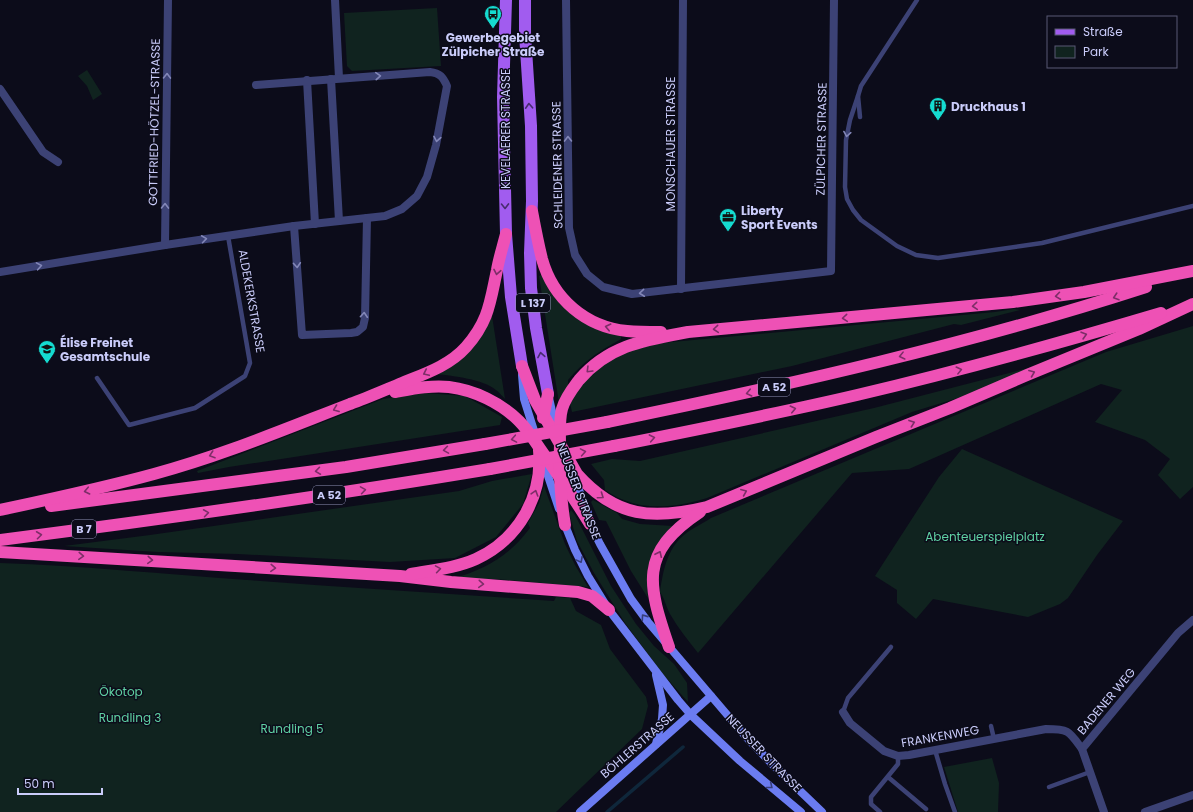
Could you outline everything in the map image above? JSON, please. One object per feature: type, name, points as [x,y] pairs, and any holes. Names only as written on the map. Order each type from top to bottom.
[{"type":"highway","points":[[532,211],[542,260],[548,276],[555,289],[565,302],[581,315],[600,325],[627,331],[688,332]]},
{"type":"highway","points":[[0,511],[156,474],[249,443],[373,396],[438,368],[465,348],[472,340],[483,322],[489,308],[506,234]]},
{"type":"highway","points":[[565,524],[561,503],[559,476],[560,421],[562,408],[574,387],[589,369],[608,355],[628,346],[654,338],[688,332],[1013,302],[1084,292],[1193,272]]},
{"type":"highway","name":"A 52","points":[[163,492],[346,467],[485,444],[738,396],[1034,322],[1193,272]]},
{"type":"highway","points":[[522,366],[535,400],[583,482],[602,497],[618,506],[640,513],[661,515],[682,513],[708,507],[1139,329],[1193,304]]},
{"type":"highway","name":"A 52","points":[[168,518],[350,492],[490,469],[744,420],[871,392],[970,367],[1193,304]]},
{"type":"highway","points":[[373,396],[424,387],[448,387],[468,391],[490,400],[508,411],[527,430],[590,524]]},
{"type":"highway","points":[[400,576],[464,564],[490,552],[506,539],[519,524],[529,508],[535,494],[540,470],[539,448],[548,394]]},
{"type":"highway","name":"B 7","points":[[0,511],[163,492]]},
{"type":"highway","points":[[669,647],[653,592],[652,578],[655,562],[662,547],[673,533],[688,520],[708,507]]},
{"type":"highway","name":"B 7","points":[[0,540],[168,518]]},
{"type":"highway","points":[[0,552],[400,576],[451,582],[578,592],[592,596],[609,610]]},
{"type":"main road","name":"KEVELAERER STRASSE","points":[[506,0],[503,97],[506,234]]},
{"type":"main road","name":"KEVELAERER STRASSE","points":[[525,0],[525,34],[531,126],[532,211]]},
{"type":"main road","name":"NEUSSER STRASSE","points":[[532,211],[530,253],[532,288],[536,328],[548,394],[560,444],[588,513],[590,524],[614,571],[631,599],[648,622],[771,763],[822,812]]},
{"type":"main road","name":"NEUSSER STRASSE","points":[[506,234],[511,297],[522,366],[524,399],[553,493],[575,550],[609,610],[691,715],[740,761],[802,812]]},
{"type":"main road","points":[[656,672],[663,705],[662,720],[656,744]]},
{"type":"main road","name":"BÖHLERSTRASSE","points":[[580,812],[711,696]]},
{"type":"street","name":"GOTTFRIED-HÖTZEL-STRASSE","points":[[165,245],[168,0]]},
{"type":"street","points":[[335,0],[335,78],[339,221]]},
{"type":"street","name":"SCHLEIDENER STRASSE","points":[[566,0],[569,228],[575,255],[587,274],[603,286],[632,294],[681,289]]},
{"type":"street","name":"MONSCHAUER STRASSE","points":[[681,289],[683,0]]},
{"type":"street","name":"ZÜLPICHER STRASSE","points":[[681,289],[831,271],[834,0]]},
{"type":"street","name":"ALDEKERKSTRASSE","points":[[0,272],[294,226],[385,216],[402,209],[417,196],[427,177],[436,145],[447,86],[444,78],[438,73],[430,72],[256,84]]},
{"type":"street","points":[[307,80],[315,224]]},
{"type":"street","points":[[0,89],[43,152],[58,162]]},
{"type":"street","points":[[294,226],[302,334],[351,333],[357,332],[363,327],[365,318],[367,218]]},
{"type":"street","name":"BADENER WEG","points":[[1104,812],[1082,749],[1178,633],[1193,620]]},
{"type":"street","name":"FRANKENWEG","points":[[843,712],[850,724],[884,751],[898,756],[1046,729],[1061,729],[1071,733],[1082,749]]},
{"type":"street","points":[[1144,812],[1193,795]]},
{"type":"lane","points":[[917,0],[861,86],[850,120],[846,140],[845,187],[847,199],[861,220],[897,246],[916,255],[938,258],[1042,243],[1193,206]]},
{"type":"lane","points":[[858,96],[860,117]]},
{"type":"lane","name":"ALDEKERKSTRASSE","points":[[97,378],[129,425],[195,408],[245,376],[250,363],[228,236]]},
{"type":"lane","name":"FRANKENWEG","points":[[843,712],[848,698],[890,647]]},
{"type":"lane","points":[[991,726],[994,738]]},
{"type":"lane","points":[[935,750],[955,812]]},
{"type":"lane","points":[[880,812],[871,804],[871,797],[898,764],[898,756]]},
{"type":"lane","points":[[1049,788],[1090,772]]},
{"type":"lane","points":[[888,777],[926,809]]},
{"type":"green space","points":[[437,8],[441,66],[352,71],[347,66],[344,13]]},
{"type":"green space","points":[[87,70],[102,94],[93,100],[87,86],[78,76]]},
{"type":"green space","points":[[543,275],[557,300],[574,316],[594,327],[621,335],[621,339],[592,357],[574,373],[568,380],[568,386],[559,403],[539,276]]},
{"type":"green space","points":[[1014,309],[1020,310],[961,325],[954,324],[792,366],[572,412],[570,403],[586,380],[599,367],[607,361],[624,353],[652,345]]},
{"type":"green space","points":[[492,316],[505,399],[496,390],[484,383],[437,374],[480,336]]},
{"type":"green space","points":[[1193,326],[1193,487],[1180,499],[1158,475],[1170,459],[1145,440],[1095,422],[1122,390],[1101,384],[909,469],[852,473],[698,653],[670,614],[660,592],[664,568],[678,541],[690,530],[711,518],[1106,352]]},
{"type":"green space","points":[[1040,365],[958,398],[912,412],[707,498],[687,503],[655,506],[634,503],[614,496],[605,490],[604,480],[591,464],[612,459],[640,461],[874,408]]},
{"type":"green space","points":[[425,393],[465,396],[502,417],[500,425],[198,473],[197,471],[383,399]]},
{"type":"green space","name":"Abenteuerspielplatz","points":[[962,449],[1123,521],[1097,555],[1068,598],[1060,604],[1028,617],[933,599],[916,619],[897,603],[897,590],[875,576],[939,477]]},
{"type":"green space","points":[[532,474],[523,504],[496,537],[455,558],[390,562],[238,554],[158,552],[64,546],[459,491],[492,481]]},
{"type":"green space","points":[[544,486],[565,544],[588,587],[496,579],[452,579],[475,571],[496,561],[522,538],[530,528],[528,523],[539,503]]},
{"type":"green space","points":[[593,500],[617,513],[622,519],[640,524],[673,526],[651,562],[647,585],[648,598],[631,571],[606,521],[599,520],[591,502]]},
{"type":"green space","points":[[571,510],[575,515],[611,586],[636,624],[654,646],[674,664],[687,683],[688,702],[663,674],[625,623],[594,573],[577,541],[569,513]]},
{"type":"green space","name":"Ökotop","points":[[0,563],[93,568],[324,586],[554,601],[556,597],[570,598],[576,611],[601,625],[610,649],[646,697],[648,706],[642,729],[556,812],[0,812]]},
{"type":"green space","points":[[992,758],[999,783],[998,812],[958,812],[944,767]]},
{"type":"waterway","points":[[607,812],[683,747]]},
{"type":"place","name":"Gewerbegebiet Zülpicher Straße","points":[[493,29]]},
{"type":"place","name":"Druckhaus 1","points":[[938,121]]},
{"type":"place","name":"Liberty Sport Events","points":[[728,232]]},
{"type":"place","name":"Élise Freinet Gesamtschule","points":[[47,364]]},
{"type":"park label","name":"Rundling 3","points":[[130,717]]},
{"type":"park label","name":"Rundling 5","points":[[292,728]]}]
